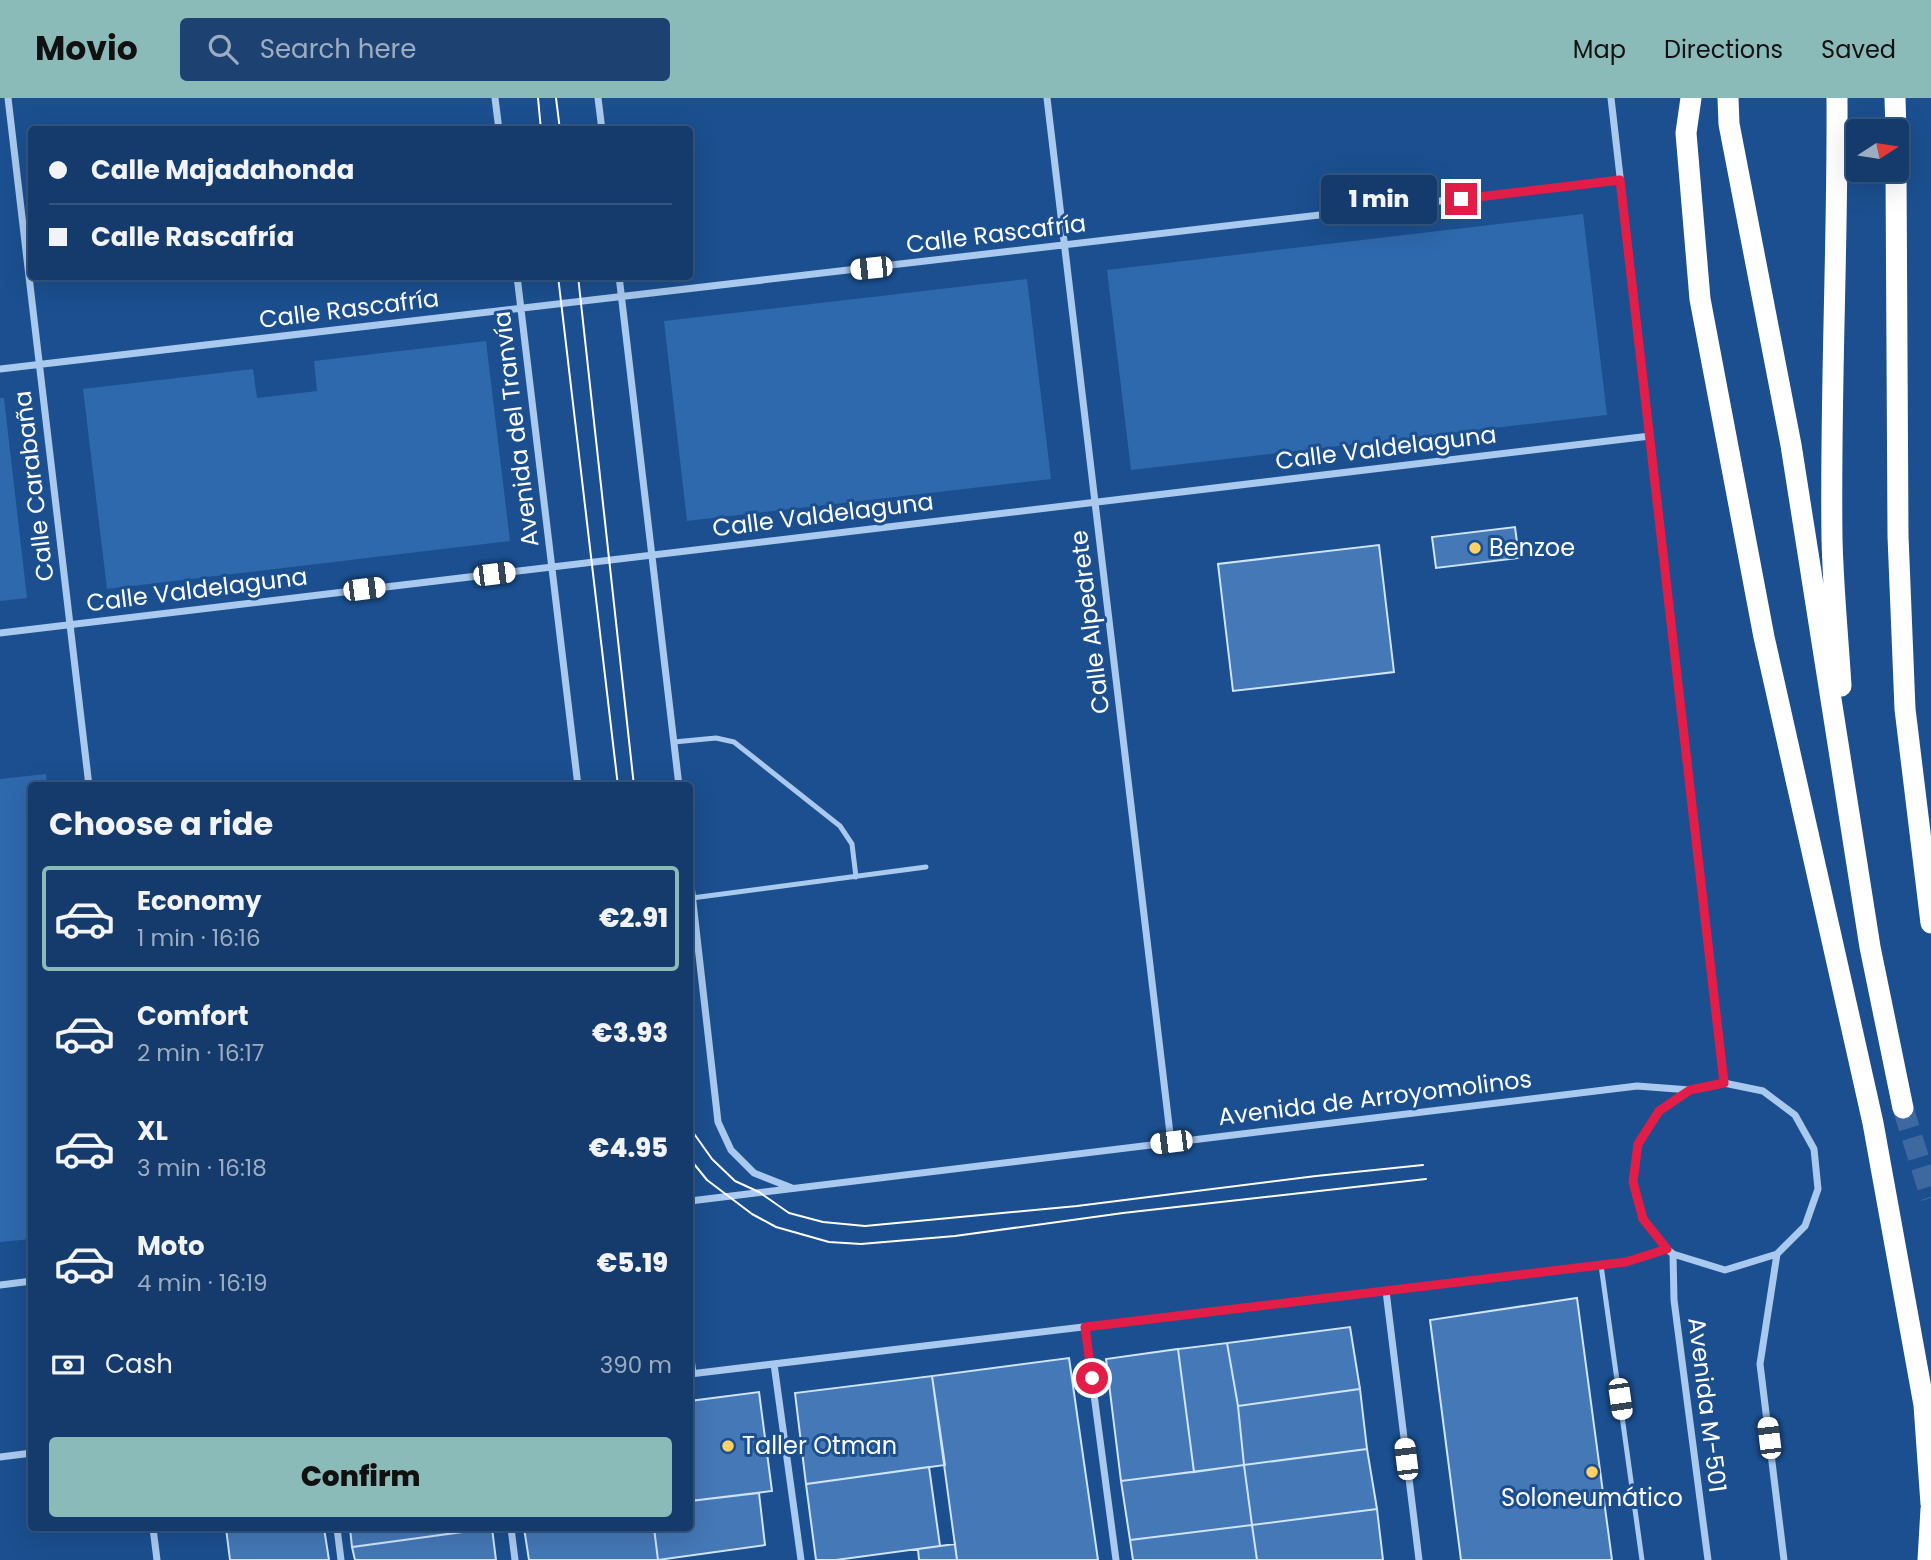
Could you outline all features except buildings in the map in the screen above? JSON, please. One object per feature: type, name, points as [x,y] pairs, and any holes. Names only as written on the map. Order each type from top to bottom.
[{"type":"highway","points":[[1691,98],[1686,133],[1700,299],[1764,637],[1873,1123],[1924,1405],[1931,1506],[1928,1560]]},
{"type":"highway","points":[[1728,98],[1729,124],[1791,445],[1870,947],[1903,1108]]},
{"type":"highway","points":[[1837,98],[1838,209],[1834,312],[1832,539],[1847,810]]},
{"type":"highway","points":[[1895,98],[1896,119]]},
{"type":"highway","points":[[1896,182],[1898,536],[1905,709],[1931,923]]},
{"type":"street","name":"Calle Carabaña","points":[[8,98],[28,270]]},
{"type":"street","points":[[495,98],[498,126]]},
{"type":"street","points":[[598,98],[601,126]]},
{"type":"street","name":"Calle Alpedrete","points":[[1047,98],[1171,1142]]},
{"type":"street","points":[[1611,98],[1724,1083]]},
{"type":"street","name":"Calle Rascafría","points":[[0,369],[1620,180]]},
{"type":"street","name":"Calle Carabaña","points":[[29,280],[89,782]]},
{"type":"street","name":"Avenida del Tranvía","points":[[518,280],[578,782]]},
{"type":"street","points":[[619,280],[679,782]]},
{"type":"street","name":"Calle Valdelaguna","points":[[0,632],[1650,436]]},
{"type":"street","points":[[693,907],[718,1122],[731,1150],[754,1173],[793,1188]]},
{"type":"street","points":[[693,1374],[1626,1262],[1670,1252],[1725,1270],[1777,1254],[1805,1226],[1818,1189],[1814,1149],[1795,1115],[1763,1091],[1724,1083],[1690,1090],[1659,1111],[1638,1144],[1633,1182],[1639,1207],[1643,1219],[1670,1252]]},
{"type":"street","name":"Avenida de Arroyomolinos","points":[[693,1201],[1637,1086],[1690,1090]]},
{"type":"street","name":"Avenida M-501","points":[[1670,1252],[1708,1560]]},
{"type":"street","points":[[1777,1254],[1760,1364],[1784,1560]]},
{"type":"street","points":[[0,1285],[28,1282]]},
{"type":"street","points":[[1386,1291],[1419,1560]]},
{"type":"street","points":[[1085,1327],[1116,1560]]},
{"type":"street","points":[[774,1364],[801,1560]]},
{"type":"street","points":[[0,1457],[28,1454]]},
{"type":"street","points":[[153,1531],[157,1560]]},
{"type":"street","points":[[337,1531],[341,1560]]},
{"type":"street","points":[[511,1531],[515,1560]]},
{"type":"lane","points":[[674,742],[716,738],[734,742],[840,826],[852,844],[856,877]]},
{"type":"lane","points":[[693,898],[926,867]]},
{"type":"lane","points":[[1601,1265],[1642,1560]]},
{"type":"shaded area","points":[[1583,214],[1607,415],[1131,470],[1107,270]]},
{"type":"shaded area","points":[[1027,279],[1051,479],[687,521],[664,321]]},
{"type":"shaded area","points":[[486,341],[510,541],[107,589],[83,389],[253,369],[257,398],[317,391],[314,361]]},
{"type":"shaded area","points":[[0,398],[4,398],[27,598],[0,601]]},
{"type":"shaded area","points":[[46,774],[47,782],[28,782],[28,1239],[0,1242],[0,779]]},
{"type":"tunnel","points":[[1903,1108],[1931,1198]]},
{"type":"tram line","points":[[538,98],[541,126]]},
{"type":"tram line","points":[[556,98],[560,126]]},
{"type":"tram line","points":[[558,280],[618,782]]},
{"type":"tram line","points":[[578,280],[634,782]]},
{"type":"tram line","points":[[693,1132],[712,1159],[735,1181],[759,1192],[789,1213],[823,1222],[865,1226],[1077,1206],[1423,1165]]},
{"type":"tram line","points":[[693,1163],[707,1180],[752,1214],[776,1227],[829,1242],[861,1244],[955,1236],[1123,1213],[1426,1179]]},
{"type":"place","name":"Benzoe","points":[[1475,548]]},
{"type":"place","name":"Taller Otman","points":[[728,1446]]},
{"type":"place","name":"Soloneumático","points":[[1592,1472]]},
{"type":"route","points":[[1092,1378],[1085,1327],[1626,1262],[1667,1249],[1643,1219],[1633,1182],[1638,1144],[1659,1111],[1690,1090],[1724,1083],[1620,180],[1461,199]]}]
